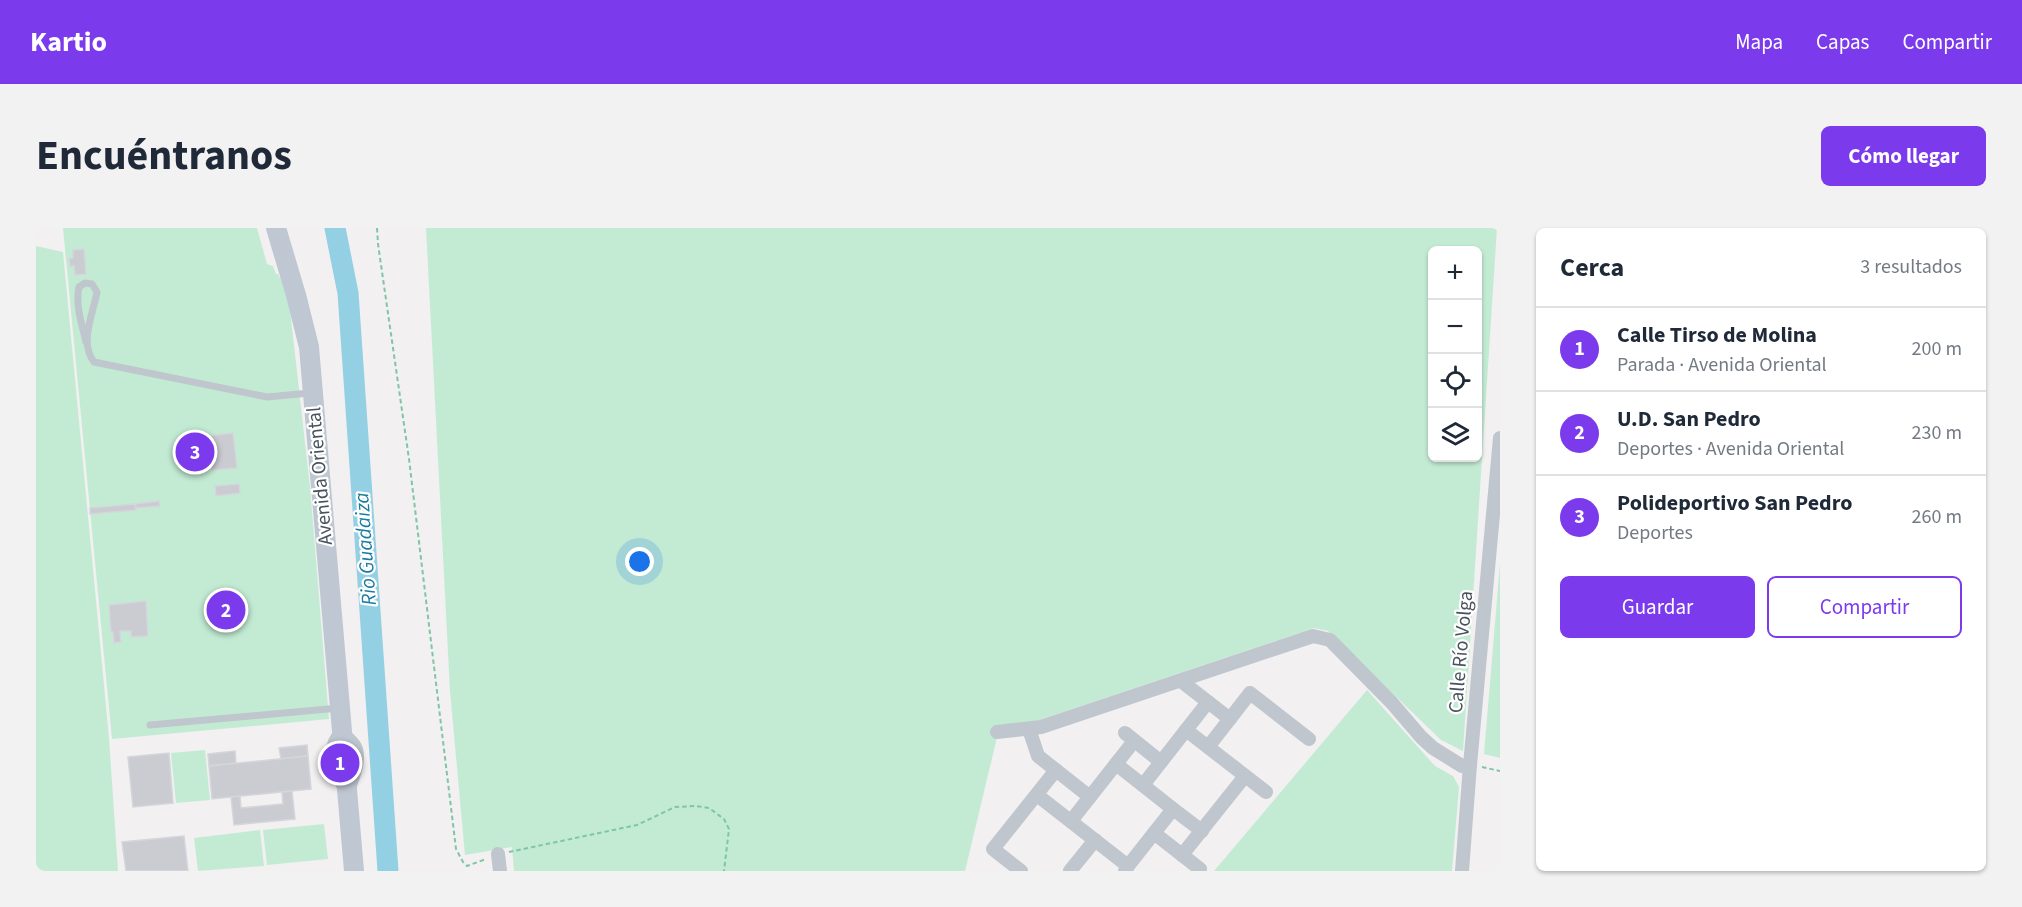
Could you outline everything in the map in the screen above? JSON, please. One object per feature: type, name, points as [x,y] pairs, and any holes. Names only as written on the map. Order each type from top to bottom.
[{"type":"street","name":"Avenida Oriental","points":[[276,228],[297,295],[309,347],[354,871]]},
{"type":"street","name":"Calle Río Volga","points":[[1462,871],[1500,438]]},
{"type":"street","points":[[998,732],[1041,727],[1313,636],[1330,640],[1433,748],[1462,766],[1470,765]]},
{"type":"street","points":[[1181,681],[1230,719]]},
{"type":"street","points":[[1208,747],[1250,693],[1309,739]]},
{"type":"street","points":[[1143,785],[1208,702]]},
{"type":"street","points":[[1029,729],[1038,756],[1090,797]]},
{"type":"street","points":[[1186,730],[1266,792]]},
{"type":"street","points":[[1071,822],[1116,764],[1129,737],[1161,762]]},
{"type":"street","points":[[1116,764],[1202,831]]},
{"type":"street","points":[[1021,871],[993,849],[1056,770]]},
{"type":"street","points":[[1182,855],[1245,776]]},
{"type":"street","points":[[1037,795],[1095,840],[1126,869],[1173,809]]},
{"type":"street","points":[[1154,833],[1200,869]]},
{"type":"street","points":[[1078,868],[1095,840]]},
{"type":"street","points":[[498,854],[500,871]]},
{"type":"lane","points":[[87,342],[97,292],[89,283],[80,285],[78,292],[80,318],[90,356],[94,362],[267,397],[313,392]]},
{"type":"lane","points":[[150,725],[340,718]]},
{"type":"path","points":[[377,228],[409,459],[456,849],[463,862],[467,866],[498,854],[637,825],[675,807],[696,806],[709,808],[724,819],[729,829],[724,871]]},
{"type":"path","points":[[1470,765],[1500,771]]},
{"type":"green space","points":[[63,228],[257,228],[267,264],[273,266],[288,292],[310,487],[329,719],[112,739]]},
{"type":"green space","points":[[426,228],[1497,228],[1482,459],[1482,246],[1428,246],[1428,462],[1482,462],[1463,751],[1441,740],[1328,631],[1314,628],[1033,722],[1000,725],[965,871],[514,871],[512,847],[465,855],[450,691]]},
{"type":"green space","points":[[36,246],[63,252],[109,738],[118,871],[36,871]]},
{"type":"green space","points":[[1500,564],[1500,758],[1484,754]]},
{"type":"green space","points":[[1367,690],[1435,766],[1453,776],[1459,787],[1452,871],[1214,871]]},
{"type":"green space","points":[[205,750],[210,800],[176,803],[171,753]]},
{"type":"green space","points":[[324,824],[328,859],[267,865],[263,830]]},
{"type":"green space","points":[[260,830],[264,866],[198,871],[194,838]]},
{"type":"building","points":[[84,249],[86,274],[75,275],[74,266],[70,266],[69,259],[73,258],[73,250]]},
{"type":"building","points":[[233,433],[237,468],[212,470],[208,436]]},
{"type":"building","points":[[239,484],[240,493],[216,496],[215,486]]},
{"type":"building","points":[[159,501],[160,506],[136,508],[135,504]]},
{"type":"building","points":[[135,504],[136,510],[90,514],[90,508]]},
{"type":"building","points":[[146,601],[148,636],[131,637],[131,631],[120,631],[121,642],[114,643],[109,605]]},
{"type":"building","points":[[307,745],[308,756],[281,759],[279,748]]},
{"type":"building","points":[[235,751],[236,763],[209,766],[208,754]]},
{"type":"building","points":[[169,753],[173,803],[133,807],[128,757]]},
{"type":"building","points":[[308,756],[311,789],[212,799],[209,766]]},
{"type":"building","points":[[292,791],[295,819],[234,825],[231,797],[240,796],[241,808],[283,804],[282,792]]},
{"type":"building","points":[[184,836],[188,871],[126,871],[122,842]]},
{"type":"waterway","name":"Rio Guadaiza","points":[[335,228],[348,293],[388,871]]},
{"type":"place","name":"Polideportivo San Pedro","points":[[195,452]]},
{"type":"place","name":"U.D. San Pedro","points":[[226,610]]},
{"type":"place","name":"Calle Tirso de Molina","points":[[340,763]]}]
